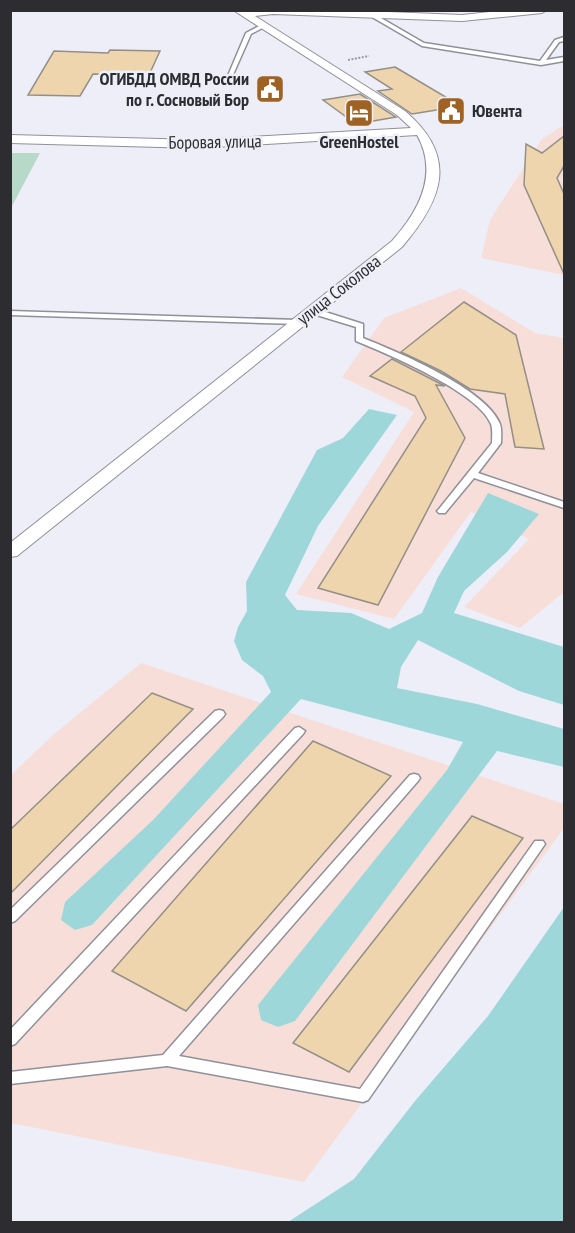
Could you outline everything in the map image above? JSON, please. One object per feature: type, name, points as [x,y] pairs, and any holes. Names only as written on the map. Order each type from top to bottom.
[{"type":"street","points":[[242,13],[273,11],[462,18],[542,10]]},
{"type":"street","name":"улица Соколова","points":[[10,552],[397,244],[411,228],[427,202],[434,179],[431,151],[419,131],[401,113],[242,13]]},
{"type":"street","name":"Боровая улица","points":[[10,139],[220,144],[419,131]]},
{"type":"lane","points":[[374,16],[422,44],[541,63],[564,60]]},
{"type":"lane","points":[[229,77],[249,33],[263,26]]},
{"type":"lane","points":[[541,63],[557,41],[564,39]]},
{"type":"lane","points":[[313,311],[360,326],[359,339],[433,375],[473,398],[495,423],[497,443],[442,511]]},
{"type":"lane","points":[[10,313],[298,322]]},
{"type":"lane","points":[[472,474],[564,504]]},
{"type":"lane","points":[[10,918],[219,714]]},
{"type":"lane","points":[[10,1040],[299,731]]},
{"type":"lane","points":[[167,1060],[414,778]]},
{"type":"lane","points":[[10,1078],[167,1060],[363,1096],[539,844]]},
{"type":"path","points":[[339,61],[369,56]]},
{"type":"shaded area","points":[[564,125],[564,275],[481,258],[490,220],[542,139]]},
{"type":"shaded area","points":[[461,288],[535,333],[564,338],[564,363],[562,364],[564,372],[564,592],[520,628],[464,607],[529,539],[471,512],[394,619],[296,594],[414,412],[342,377],[384,318]]},
{"type":"shaded area","points":[[141,663],[564,804],[564,828],[304,1182],[11,1123],[11,775],[53,735]]},
{"type":"green space","points":[[10,153],[40,153],[11,208]]},
{"type":"water","points":[[369,409],[397,415],[318,526],[285,595],[297,610],[351,613],[389,629],[422,613],[438,577],[488,493],[539,514],[507,552],[464,591],[454,613],[564,647],[564,705],[519,691],[418,640],[401,667],[397,688],[477,704],[564,729],[564,767],[497,751],[295,1021],[278,1027],[261,1020],[258,1005],[447,770],[463,742],[301,699],[92,925],[75,930],[61,920],[65,902],[153,820],[271,692],[263,676],[242,660],[234,641],[238,627],[247,611],[246,582],[317,450],[343,438]]},
{"type":"water","points":[[564,907],[564,1222],[288,1222],[354,1179],[415,1101],[488,1016]]},
{"type":"building","points":[[110,50],[160,51],[149,75],[93,74],[80,96],[28,95],[54,51],[108,53]]},
{"type":"building","points":[[395,67],[461,106],[412,114],[378,91],[392,89],[365,72]]},
{"type":"building","name":"GreenHostel","points":[[360,94],[396,117],[356,124],[323,100]]},
{"type":"building","points":[[564,136],[564,166],[557,178],[564,194],[564,274],[524,185],[526,144],[542,153]]},
{"type":"building","points":[[464,302],[516,335],[544,449],[515,447],[505,394],[470,389],[441,371],[401,352]]},
{"type":"building","points":[[392,359],[445,386],[436,385],[465,438],[378,605],[318,588],[426,418],[415,396],[370,376]]},
{"type":"building","points":[[152,693],[193,709],[10,894],[10,830]]},
{"type":"building","points":[[313,741],[391,776],[186,1011],[112,971]]},
{"type":"building","points":[[472,816],[523,838],[349,1072],[293,1043]]},
{"type":"place","name":"ОГИБДД ОМВД России по г. Сосновый Бор","points":[[270,89]]},
{"type":"place","name":"Ювента","points":[[451,111]]},
{"type":"place","name":"GreenHostel","points":[[359,113]]}]
